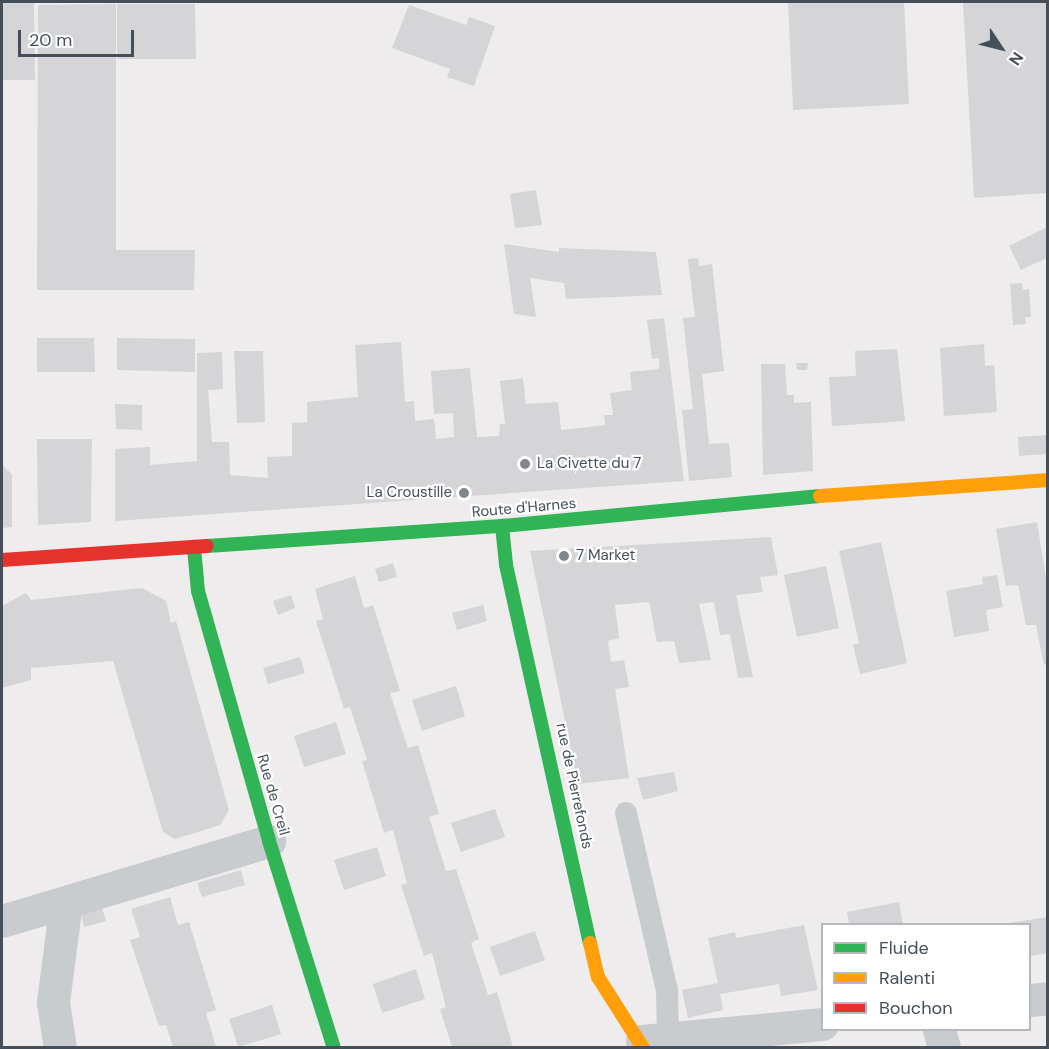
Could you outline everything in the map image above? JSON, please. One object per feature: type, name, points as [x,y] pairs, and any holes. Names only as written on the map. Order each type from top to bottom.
[{"type":"street","name":"Route d'Harnes","points":[[2,560],[502,526],[713,504],[1047,480]]},
{"type":"street","name":"rue de Pierrefonds","points":[[502,526],[506,565],[598,977],[651,1042]]},
{"type":"street","name":"Rue de Creil","points":[[194,548],[198,591],[269,841],[334,1047]]},
{"type":"street","points":[[2,921],[269,841]]},
{"type":"street","points":[[60,1047],[53,1002],[66,902]]},
{"type":"street","points":[[1031,1000],[1047,998]]},
{"type":"street","points":[[651,1042],[821,1024]]},
{"type":"street","points":[[940,1031],[944,1047]]},
{"type":"lane","points":[[626,813],[667,990],[651,1042]]},
{"type":"building","points":[[2,2],[34,2],[35,80],[2,80]]},
{"type":"building","points":[[788,2],[904,2],[909,104],[793,110]]},
{"type":"building","points":[[963,2],[1047,2],[1047,193],[974,198]]},
{"type":"building","points":[[116,4],[116,250],[195,250],[194,290],[37,290],[38,5]]},
{"type":"building","points":[[117,4],[195,4],[196,59],[117,59]]},
{"type":"building","points":[[409,5],[466,25],[469,17],[495,26],[474,86],[447,77],[450,69],[392,48]]},
{"type":"building","points":[[536,190],[542,225],[515,228],[510,194]]},
{"type":"building","points":[[1047,227],[1047,258],[1021,270],[1009,246]]},
{"type":"building","points":[[504,244],[559,252],[559,248],[656,252],[662,295],[566,299],[564,283],[530,278],[536,317],[514,314]]},
{"type":"building","points":[[698,258],[699,266],[712,264],[724,371],[702,374],[709,444],[729,443],[732,477],[689,481],[682,410],[693,409],[683,318],[695,317],[688,259]]},
{"type":"building","points":[[1022,283],[1023,290],[1029,289],[1031,317],[1025,317],[1026,324],[1013,325],[1010,284]]},
{"type":"building","points":[[664,318],[684,481],[115,521],[115,449],[150,447],[150,465],[197,461],[197,353],[222,352],[223,389],[208,390],[212,442],[229,442],[230,475],[268,478],[267,457],[292,456],[292,423],[307,422],[307,402],[358,397],[355,345],[401,342],[405,402],[414,401],[415,421],[434,419],[436,439],[454,437],[453,413],[434,414],[431,371],[470,368],[477,437],[499,436],[500,424],[505,424],[500,381],[523,378],[526,404],[558,402],[561,430],[605,425],[604,415],[613,415],[610,393],[632,390],[630,372],[659,369],[659,358],[652,359],[647,320]]},
{"type":"building","points":[[37,338],[94,338],[95,372],[37,372]]},
{"type":"building","points":[[117,338],[195,339],[195,372],[117,370]]},
{"type":"building","points":[[984,344],[985,366],[994,365],[997,412],[944,416],[940,348]]},
{"type":"building","points":[[897,349],[905,421],[832,426],[829,377],[856,376],[855,351]]},
{"type":"building","points":[[234,351],[263,351],[265,422],[237,423]]},
{"type":"building","points":[[796,363],[808,363],[807,370],[797,370]]},
{"type":"building","points":[[761,364],[785,364],[787,395],[794,395],[794,403],[811,402],[813,471],[763,475]]},
{"type":"building","points":[[115,404],[142,405],[142,430],[116,429]]},
{"type":"building","points":[[1047,435],[1047,454],[1019,456],[1018,437]]},
{"type":"building","points":[[37,439],[92,439],[91,522],[38,525]]},
{"type":"building","points":[[2,465],[12,474],[12,527],[2,528]]},
{"type":"building","points":[[1037,522],[1047,585],[1047,664],[1044,665],[1036,625],[1026,625],[1018,585],[1006,586],[996,529]]},
{"type":"building","points":[[771,537],[778,575],[760,577],[763,592],[736,595],[753,677],[738,678],[730,634],[720,635],[714,602],[699,604],[711,660],[679,663],[674,641],[657,642],[649,602],[615,605],[619,638],[608,641],[611,662],[624,660],[629,687],[615,689],[629,778],[578,784],[530,551]]},
{"type":"building","points":[[881,542],[907,663],[860,674],[853,645],[859,643],[839,551]]},
{"type":"building","points":[[393,563],[397,577],[379,582],[375,569]]},
{"type":"building","points":[[826,566],[839,628],[797,637],[784,575]]},
{"type":"building","points":[[997,575],[1003,607],[986,610],[989,631],[954,637],[946,591],[983,584],[982,577]]},
{"type":"building","points":[[355,576],[364,608],[373,605],[400,691],[390,693],[408,748],[418,745],[439,814],[429,817],[446,871],[456,869],[479,939],[471,943],[488,995],[497,992],[513,1047],[452,1047],[440,1009],[446,1007],[432,953],[424,956],[401,885],[407,883],[393,830],[384,833],[362,761],[367,760],[350,707],[344,709],[316,621],[323,619],[315,589]]},
{"type":"building","points":[[142,588],[166,601],[171,623],[176,621],[229,810],[220,825],[175,839],[163,832],[113,661],[31,668],[31,680],[2,688],[2,606],[26,593],[31,600]]},
{"type":"building","points":[[291,595],[295,608],[278,615],[273,601]]},
{"type":"building","points":[[483,605],[487,621],[457,630],[452,613]]},
{"type":"building","points":[[300,657],[305,673],[268,684],[263,668]]},
{"type":"building","points":[[456,686],[465,716],[422,731],[412,700]]},
{"type":"building","points":[[336,722],[346,754],[304,767],[294,736]]},
{"type":"building","points":[[674,772],[678,791],[643,800],[637,778]]},
{"type":"building","points":[[495,809],[505,837],[461,852],[451,823]]},
{"type":"building","points":[[377,847],[386,876],[344,890],[334,860]]},
{"type":"building","points":[[241,870],[245,885],[202,897],[197,883]]},
{"type":"building","points":[[170,897],[178,925],[189,922],[216,1010],[206,1013],[216,1047],[173,1047],[166,1025],[159,1026],[130,940],[140,937],[131,909]]},
{"type":"building","points":[[899,902],[903,923],[849,923],[847,912]]},
{"type":"building","points":[[102,908],[106,921],[84,927],[81,914]]},
{"type":"building","points":[[1047,917],[1047,953],[1031,956],[1031,923],[1009,923]]},
{"type":"building","points":[[804,925],[818,990],[781,996],[779,984],[720,994],[723,1010],[688,1018],[682,990],[718,983],[708,938],[735,932],[736,938]]},
{"type":"building","points":[[535,931],[545,960],[500,976],[490,947]]},
{"type":"building","points":[[416,969],[425,999],[382,1013],[373,984]]},
{"type":"building","points":[[272,1005],[281,1034],[238,1047],[229,1019]]},
{"type":"traffic: fast","points":[[207,546],[502,526],[820,496]]},
{"type":"traffic: fast","points":[[502,526],[506,565],[590,943]]},
{"type":"traffic: fast","points":[[194,548],[198,591],[269,841],[334,1048]]},
{"type":"traffic: slow","points":[[820,496],[1048,480]]},
{"type":"traffic: slow","points":[[590,943],[598,977],[643,1048]]},
{"type":"traffic: jam","points":[[2,560],[207,546]]},
{"type":"place","name":"La Civette du 7","points":[[525,464]]},
{"type":"place","name":"La Croustille","points":[[464,493]]},
{"type":"place","name":"7 Market","points":[[564,556]]}]
